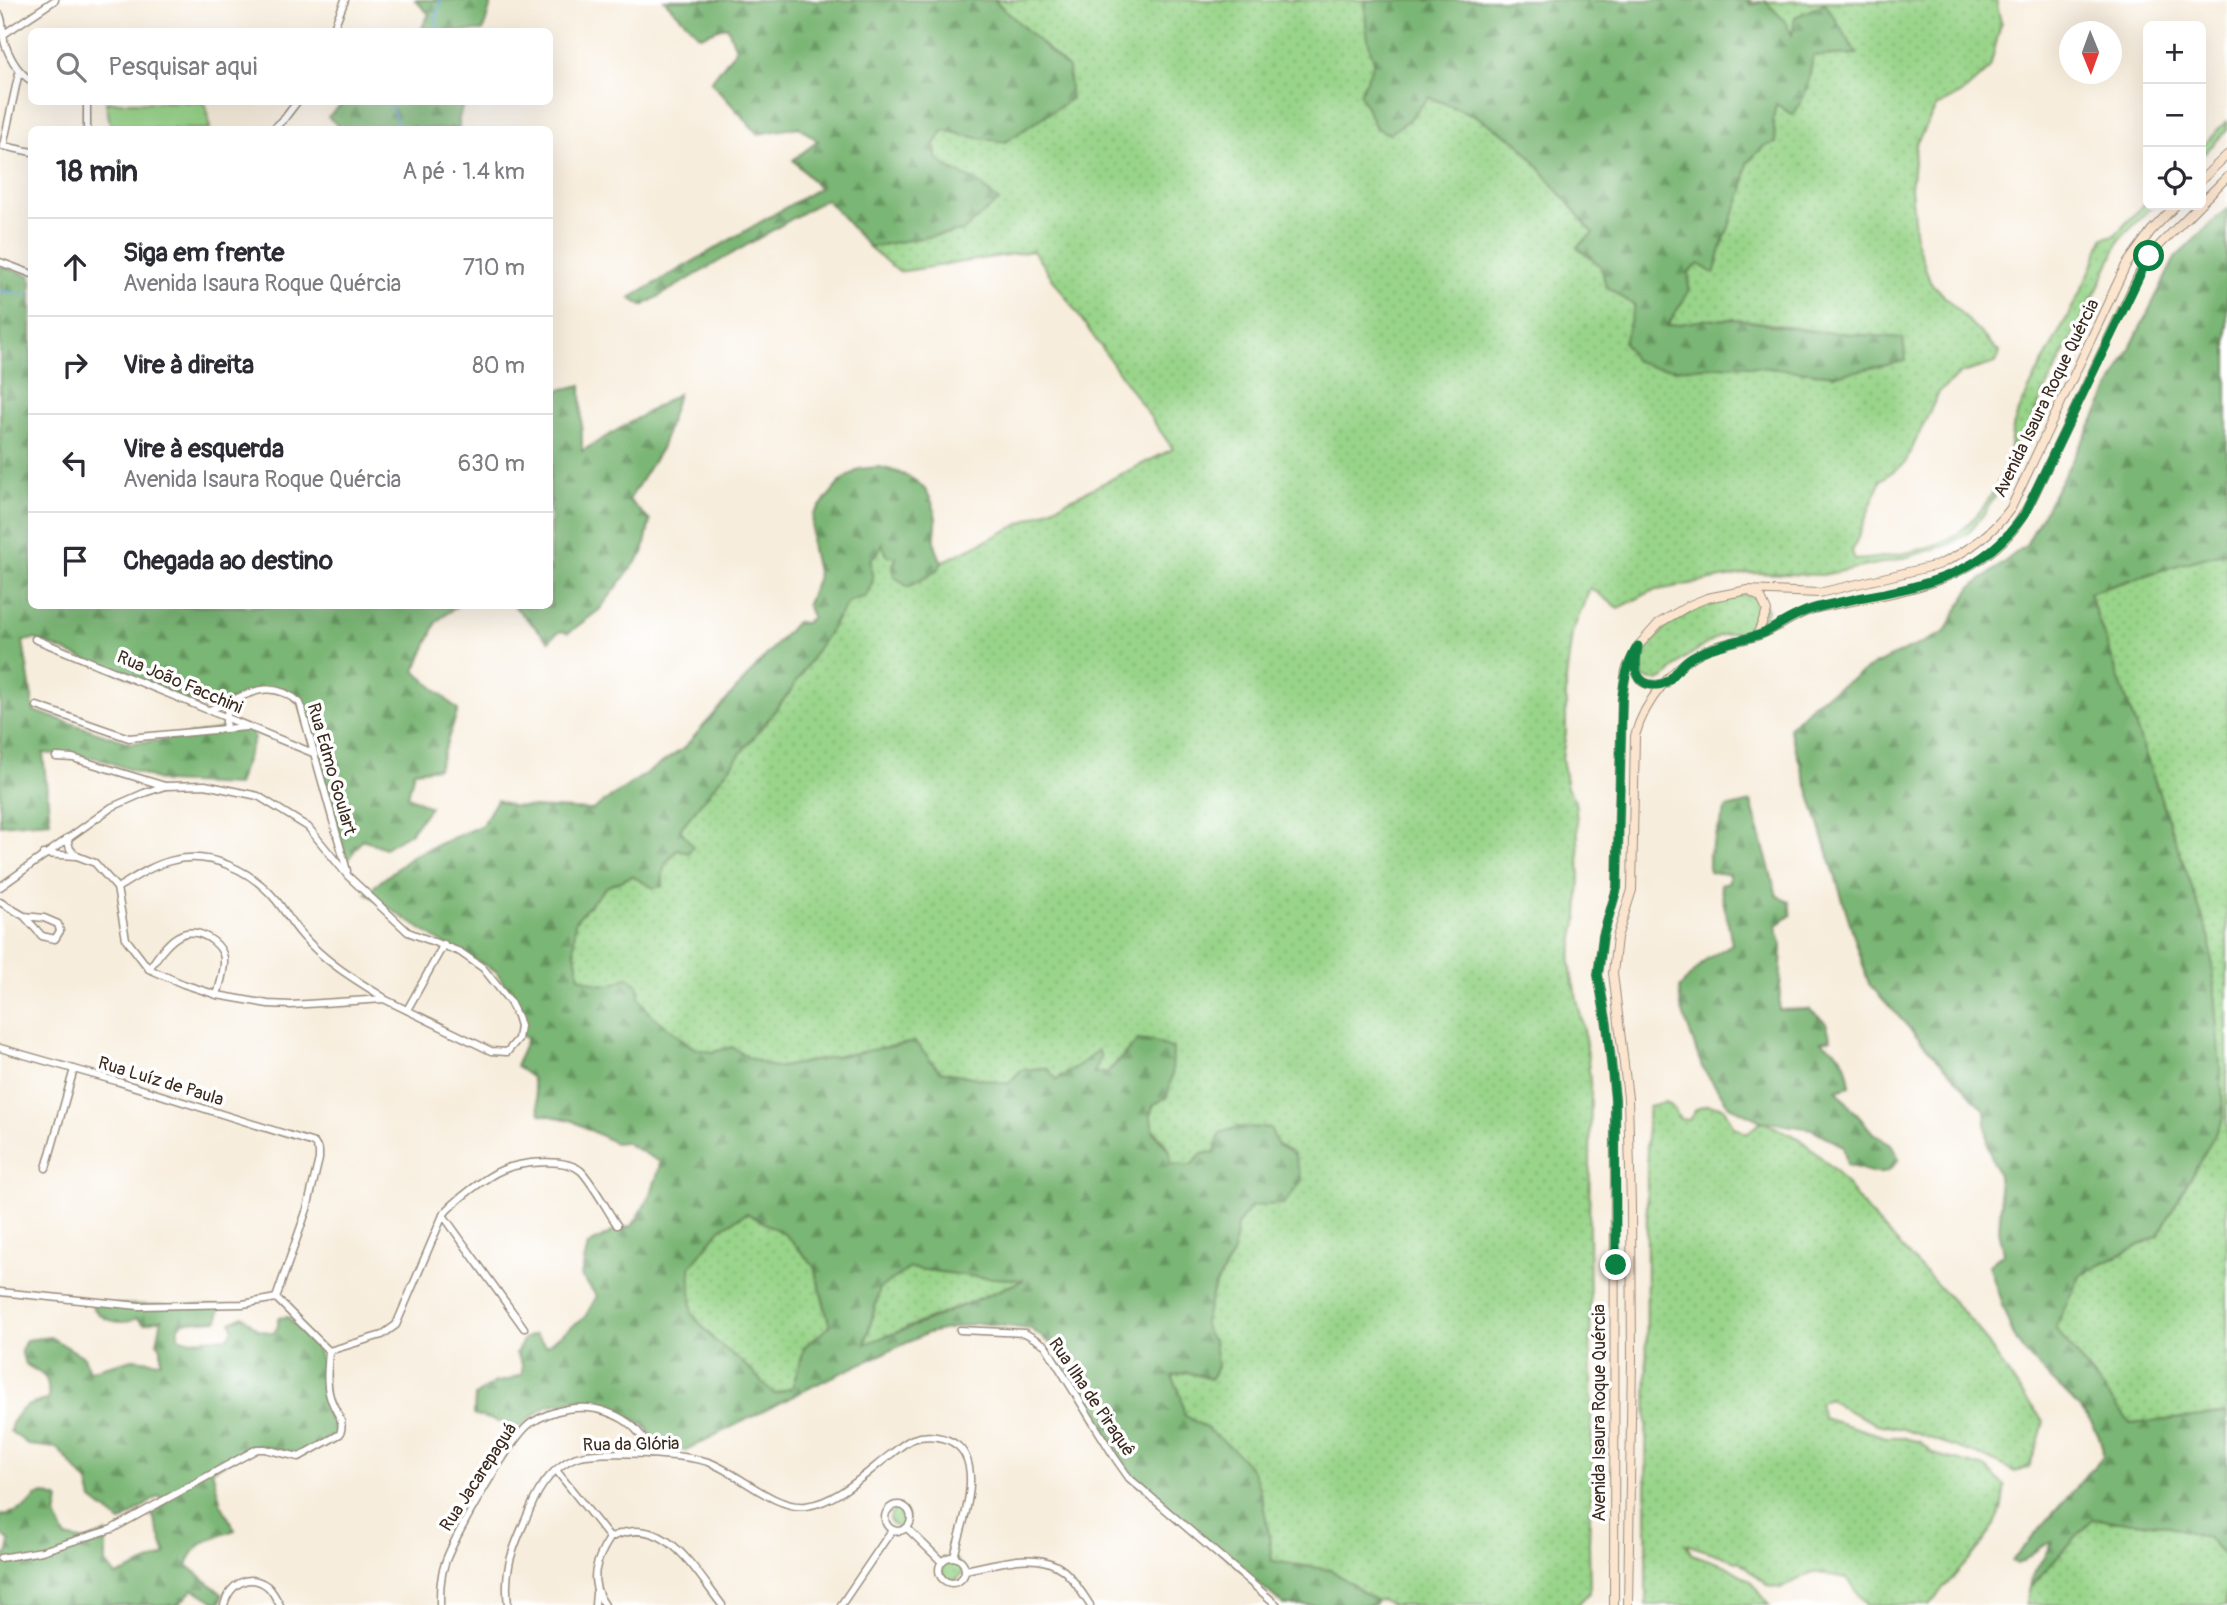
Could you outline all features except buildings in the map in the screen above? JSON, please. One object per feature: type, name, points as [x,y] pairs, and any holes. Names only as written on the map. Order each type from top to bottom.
[{"type":"main road","points":[[2206,175],[2227,155]]},
{"type":"main road","name":"Avenida Isaura Roque Quércia","points":[[2206,198],[2227,177]]},
{"type":"main road","name":"Avenida Isaura Roque Quércia","points":[[1614,1605],[1615,1099],[1607,1025],[1598,975],[1603,936],[1617,888],[1622,699],[1626,670],[1638,646],[1659,624],[1707,598],[1748,590],[1819,593],[1917,571],[1954,558],[1993,529],[2011,508],[2034,464],[2126,265],[2143,240],[2171,210]]},
{"type":"main road","name":"Avenida Isaura Roque Quércia","points":[[1628,1605],[1632,1359],[1631,1205],[1628,1098],[1613,956],[1632,890],[1635,736],[1645,708],[1689,659],[1708,650],[1758,635],[1795,615],[1813,609],[1935,582],[1988,555],[2010,534],[2034,495],[2149,256],[2194,210]]},
{"type":"main road","points":[[1748,590],[1766,604],[1767,616],[1758,635]]},
{"type":"main road","points":[[1638,646],[1635,670],[1637,677],[1649,684],[1666,683]]},
{"type":"street","points":[[2,36],[55,0]]},
{"type":"street","points":[[334,28],[345,0]]},
{"type":"street","points":[[0,15],[4,43],[19,72],[28,78]]},
{"type":"street","points":[[19,72],[2,146],[28,151]]},
{"type":"street","points":[[87,105],[87,126]]},
{"type":"street","points":[[276,126],[295,105]]},
{"type":"street","points":[[0,262],[28,273]]},
{"type":"street","name":"Rua João Facchini","points":[[36,639],[313,753]]},
{"type":"street","name":"Rua Edmo Goulart","points":[[209,710],[251,692],[270,688],[281,690],[300,703],[348,876]]},
{"type":"street","points":[[225,728],[229,701]]},
{"type":"street","points":[[37,706],[129,738],[250,727]]},
{"type":"street","points":[[56,757],[73,758],[165,786]]},
{"type":"street","points":[[143,778],[144,793]]},
{"type":"street","points":[[0,887],[112,807],[144,793],[165,786],[205,785],[258,796],[307,827],[348,876],[408,932],[444,944],[484,968],[510,1002],[517,1016],[520,1026],[518,1039],[507,1052],[498,1053],[384,999],[325,958],[258,882],[232,865],[202,860],[172,860],[147,870],[117,888]]},
{"type":"street","points":[[320,842],[326,842],[336,834]]},
{"type":"street","points":[[67,838],[70,849],[78,856],[95,863],[117,888],[126,939],[149,969],[183,984],[246,1001],[291,1005],[384,999]]},
{"type":"street","points":[[43,854],[78,856]]},
{"type":"street","points":[[0,902],[24,916],[42,936],[55,939],[60,931],[58,924],[44,918],[24,916]]},
{"type":"street","points":[[149,969],[175,937],[189,932],[202,933],[216,943],[224,954],[224,967],[217,995]]},
{"type":"street","points":[[407,1010],[444,944]]},
{"type":"street","name":"Rua Luíz de Paula","points":[[0,1048],[314,1143],[319,1151],[319,1159],[307,1209],[276,1298]]},
{"type":"street","points":[[46,1168],[74,1069]]},
{"type":"street","points":[[328,1350],[382,1335],[396,1325],[443,1215],[451,1204],[502,1170],[552,1161],[568,1164],[581,1171],[617,1225]]},
{"type":"street","points":[[443,1215],[524,1328]]},
{"type":"street","points":[[0,1292],[139,1306],[243,1304],[276,1298],[328,1350],[328,1387],[331,1402],[342,1419],[343,1427],[340,1434],[299,1457],[265,1449],[249,1452],[112,1529],[42,1551],[0,1558]]},
{"type":"street","name":"Rua Ilha de Piraquê","points":[[960,1330],[1025,1334],[1045,1345],[1129,1478],[1277,1605]]},
{"type":"street","name":"Rua Jacarepaguá","points":[[440,1605],[440,1583],[452,1544],[508,1450],[529,1424],[551,1413],[572,1408],[596,1408],[617,1415],[635,1426],[646,1441],[651,1454]]},
{"type":"street","name":"Rua da Glória","points":[[508,1605],[506,1585],[509,1560],[537,1493],[556,1470],[583,1455],[651,1454],[689,1457],[730,1472],[771,1498],[789,1505],[805,1507],[835,1495],[911,1439],[931,1435],[948,1440],[958,1447],[969,1462],[971,1474],[954,1557]]},
{"type":"street","points":[[556,1470],[610,1538]]},
{"type":"street","points":[[894,1506],[903,1506],[909,1512],[911,1520],[902,1531],[892,1530],[885,1519],[887,1511],[894,1506]]},
{"type":"street","points":[[907,1528],[942,1562]]},
{"type":"street","points":[[595,1605],[595,1571],[598,1558],[610,1538],[639,1530],[653,1532],[665,1539],[689,1563],[722,1605]]},
{"type":"street","points":[[841,1605],[892,1530]]},
{"type":"street","points":[[954,1557],[964,1564],[965,1570],[959,1581],[946,1582],[940,1575],[942,1562],[954,1557]]},
{"type":"street","points":[[965,1570],[1020,1561],[1047,1562],[1062,1569],[1090,1605]]},
{"type":"street","points":[[224,1605],[227,1593],[235,1585],[258,1581],[270,1588],[280,1605]]},
{"type":"street","points":[[596,1593],[605,1605]]},
{"type":"green space","points":[[415,0],[492,0],[484,28],[422,28],[429,14]]},
{"type":"green space","points":[[664,0],[994,0],[1068,68],[1071,99],[1005,142],[944,130],[935,144],[936,158],[950,169],[974,180],[999,201],[962,231],[869,247],[826,199],[642,306],[630,298],[819,188],[793,160],[818,141],[799,127],[758,134],[711,82],[736,49],[727,26],[700,36]]},
{"type":"green space","points":[[994,0],[1366,0],[1367,32],[1375,62],[1360,94],[1409,120],[1428,97],[1476,116],[1518,142],[1593,233],[1577,247],[1601,266],[1606,286],[1635,306],[1624,342],[1677,369],[1739,365],[1836,375],[1846,336],[1738,319],[1704,320],[1666,327],[1688,293],[1689,273],[1698,264],[1714,273],[1743,190],[1747,163],[1764,146],[1776,143],[1773,119],[1776,103],[1792,115],[1809,80],[1813,56],[1856,54],[1793,36],[1748,2],[1996,0],[2001,23],[1990,68],[1964,92],[1936,107],[1916,144],[1911,188],[1916,240],[1930,282],[1999,352],[1996,363],[1961,373],[1939,392],[1905,463],[1881,480],[1852,552],[1855,560],[1894,555],[1937,544],[1958,533],[1975,517],[1990,497],[2001,475],[2009,453],[2015,421],[2083,285],[2103,238],[2115,235],[2143,205],[2143,210],[2149,210],[2120,239],[2045,390],[2004,483],[1968,533],[1948,545],[1893,561],[1822,575],[1749,573],[1652,591],[1619,608],[1590,588],[1572,633],[1566,679],[1566,732],[1562,758],[1567,788],[1575,801],[1580,877],[1578,916],[1570,961],[1586,1039],[1591,1093],[1590,1592],[1579,1605],[1392,1605],[1381,1599],[1376,1601],[1331,1570],[1272,1561],[1267,1521],[1208,1429],[1184,1415],[1181,1396],[1172,1375],[1187,1372],[1211,1379],[1217,1366],[1214,1342],[1206,1332],[1204,1322],[1214,1288],[1233,1254],[1237,1225],[1294,1154],[1238,1127],[1220,1133],[1216,1152],[1202,1154],[1191,1165],[1170,1165],[1170,1152],[1152,1126],[1151,1113],[1154,1104],[1138,1040],[1107,1073],[1093,1073],[1085,1064],[1056,1080],[1046,1068],[1021,1070],[1008,1084],[940,1071],[914,1042],[776,1068],[749,1058],[732,1047],[713,1052],[695,1049],[648,1012],[639,997],[613,986],[596,984],[579,977],[574,947],[575,921],[606,887],[632,876],[654,888],[662,868],[678,849],[680,829],[789,693],[848,602],[873,581],[870,559],[882,542],[897,557],[937,571],[942,562],[1173,449],[1033,251],[899,272],[869,247],[962,231],[974,180],[950,169],[936,158],[935,144],[944,129],[1005,142],[1068,68]]},
{"type":"green space","points":[[1366,0],[1750,0],[1748,2],[1751,5],[1765,1],[1784,20],[1792,35],[1795,17],[1825,3],[1857,54],[1813,56],[1804,94],[1793,115],[1776,104],[1773,119],[1776,143],[1764,146],[1747,163],[1743,190],[1714,274],[1699,264],[1689,272],[1688,293],[1667,326],[1704,320],[1738,319],[1800,330],[1903,338],[1906,361],[1836,375],[1739,365],[1677,369],[1651,367],[1634,360],[1624,342],[1635,306],[1606,286],[1601,266],[1577,247],[1593,233],[1518,142],[1476,116],[1429,97],[1409,120],[1389,134],[1376,128],[1360,94],[1374,62],[1367,32]]},
{"type":"green space","points":[[107,105],[206,105],[209,126],[110,126]]},
{"type":"green space","points":[[341,105],[463,105],[459,126],[338,126],[328,117]]},
{"type":"green space","points":[[2227,121],[2227,130],[2206,152],[2206,142]]},
{"type":"green space","points":[[2227,208],[2227,552],[2089,593],[2210,939],[2224,1118],[2158,1236],[2080,1275],[2055,1328],[2131,1424],[2227,1413],[2227,1558],[2206,1537],[2162,1524],[2092,1519],[2030,1588],[2032,1577],[2052,1542],[2040,1547],[2022,1562],[2017,1564],[2012,1561],[2103,1456],[2100,1441],[2083,1411],[2030,1358],[2011,1328],[1989,1265],[2004,1253],[1999,1230],[2001,1203],[1998,1176],[1988,1146],[1985,1111],[1869,984],[1789,728],[1815,702],[1874,665],[1944,633],[1971,588],[2026,545],[2095,418],[2175,258]]},
{"type":"green space","points":[[0,266],[28,275],[28,609],[453,609],[437,621],[415,671],[458,710],[438,768],[414,771],[408,796],[430,807],[410,833],[385,848],[362,839],[347,862],[300,703],[281,690],[251,692],[209,710],[35,639],[23,641],[34,711],[130,743],[165,740],[225,728],[250,727],[254,738],[237,785],[164,782],[98,758],[43,753],[50,821],[0,825]]},
{"type":"green space","points":[[581,385],[582,451],[678,394],[662,447],[629,500],[650,521],[643,553],[599,610],[568,633],[555,634],[549,641],[517,609],[553,609],[553,396],[560,390]]},
{"type":"green space","points":[[879,467],[918,482],[934,507],[935,544],[942,562],[937,571],[908,587],[894,576],[893,565],[897,557],[887,556],[882,543],[878,553],[870,559],[873,581],[866,596],[848,602],[789,693],[680,829],[693,847],[688,853],[678,849],[670,858],[664,870],[663,886],[654,888],[632,876],[606,887],[575,921],[574,947],[579,977],[604,985],[628,977],[639,986],[639,997],[648,1012],[695,1049],[713,1052],[732,1047],[749,1058],[776,1068],[915,1042],[940,1071],[1008,1084],[1021,1070],[1047,1068],[1057,1080],[1098,1050],[1101,1057],[1094,1073],[1107,1073],[1138,1040],[1155,1042],[1173,1049],[1172,1076],[1167,1097],[1154,1104],[1150,1113],[1154,1133],[1170,1151],[1170,1164],[1191,1165],[1202,1154],[1215,1152],[1220,1133],[1238,1127],[1270,1128],[1278,1145],[1294,1154],[1302,1180],[1284,1204],[1251,1206],[1237,1225],[1233,1254],[1214,1288],[1204,1322],[1206,1332],[1214,1342],[1217,1366],[1211,1379],[1187,1372],[1172,1376],[1181,1396],[1184,1415],[1227,1444],[1254,1474],[1265,1511],[1272,1561],[1331,1570],[1376,1601],[1374,1605],[1284,1605],[1137,1482],[1096,1419],[1056,1348],[1031,1329],[978,1323],[928,1333],[819,1383],[684,1451],[654,1439],[644,1425],[615,1409],[580,1399],[547,1406],[519,1427],[474,1415],[475,1396],[493,1383],[522,1374],[522,1364],[516,1353],[524,1339],[535,1334],[546,1346],[585,1317],[597,1296],[581,1276],[588,1245],[618,1229],[632,1226],[649,1196],[660,1162],[624,1142],[615,1143],[571,1120],[540,1114],[532,1078],[516,1066],[527,1038],[522,1036],[522,1012],[496,971],[444,944],[366,893],[414,855],[482,825],[497,800],[512,806],[592,810],[684,748],[796,622],[805,623],[812,617],[807,604],[818,577],[811,544],[813,515],[840,482],[859,469]],"holes":[[[747,1213],[786,1235],[814,1266],[830,1326],[805,1346],[792,1388],[774,1394],[743,1363],[714,1340],[692,1314],[690,1267],[720,1229]],[[910,1268],[978,1277],[1024,1280],[865,1344],[880,1288]]]},
{"type":"green space","points":[[2227,552],[2227,1413],[2131,1424],[2055,1328],[2080,1275],[2158,1236],[2210,939],[2089,593]]},
{"type":"green space","points":[[1747,594],[1755,596],[1767,609],[1761,626],[1719,636],[1682,660],[1666,677],[1658,681],[1643,678],[1638,665],[1641,656],[1666,627],[1708,601]]},
{"type":"green space","points":[[1751,802],[1777,896],[1789,901],[1791,915],[1776,926],[1782,946],[1779,1010],[1809,1009],[1826,1023],[1831,1039],[1821,1041],[1843,1059],[1849,1078],[1850,1086],[1836,1090],[1873,1133],[1891,1144],[1899,1159],[1882,1173],[1847,1165],[1843,1146],[1812,1129],[1761,1121],[1729,1106],[1702,1067],[1681,1007],[1679,988],[1707,959],[1732,944],[1720,884],[1729,882],[1729,874],[1709,872],[1709,854],[1726,808]]},
{"type":"green space","points":[[1665,1102],[1680,1119],[1689,1120],[1696,1109],[1708,1105],[1723,1107],[1734,1127],[1747,1134],[1761,1121],[1799,1138],[1835,1170],[1868,1212],[1976,1326],[2044,1422],[2029,1467],[2015,1472],[1985,1457],[1903,1429],[1876,1424],[1828,1398],[1819,1403],[1823,1418],[1886,1437],[1920,1442],[1933,1454],[1986,1468],[2005,1486],[2002,1507],[1994,1526],[1968,1561],[1929,1605],[1866,1605],[1846,1578],[1813,1572],[1781,1588],[1768,1586],[1740,1562],[1686,1544],[1692,1554],[1726,1566],[1751,1581],[1769,1605],[1646,1605],[1647,1127],[1649,1106]]},
{"type":"green space","points":[[747,1213],[786,1235],[814,1266],[830,1327],[805,1346],[792,1388],[774,1394],[743,1363],[714,1340],[692,1314],[690,1267],[720,1229]]},
{"type":"green space","points":[[910,1268],[978,1277],[1026,1279],[865,1345],[880,1288]]},
{"type":"green space","points":[[91,1304],[220,1306],[218,1320],[184,1322],[178,1327],[178,1337],[188,1340],[229,1337],[233,1329],[231,1322],[243,1316],[258,1330],[274,1333],[278,1318],[288,1317],[317,1349],[324,1365],[326,1398],[338,1421],[339,1431],[303,1454],[257,1446],[212,1470],[221,1504],[235,1530],[200,1545],[187,1565],[223,1595],[221,1605],[193,1589],[178,1605],[0,1605],[0,1556],[7,1555],[10,1541],[0,1533],[0,1516],[25,1507],[36,1496],[45,1494],[59,1499],[56,1516],[65,1537],[86,1541],[106,1533],[106,1563],[116,1576],[166,1555],[152,1513],[165,1503],[159,1496],[121,1522],[92,1500],[88,1483],[57,1448],[29,1445],[10,1431],[15,1418],[23,1409],[48,1400],[45,1377],[25,1364],[21,1351],[26,1340],[50,1337],[84,1357],[89,1371],[133,1359],[161,1362],[161,1347],[157,1343],[162,1319],[144,1324],[137,1318],[118,1322],[99,1314]]},
{"type":"green space","points":[[899,1509],[905,1512],[908,1518],[905,1524],[899,1527],[893,1524],[890,1518],[893,1512]]},
{"type":"green space","points":[[2092,1519],[2162,1524],[2206,1537],[2227,1558],[2227,1605],[2025,1605],[2030,1588]]},
{"type":"green space","points":[[952,1560],[959,1563],[962,1570],[959,1577],[952,1580],[945,1577],[942,1570],[945,1563]]},
{"type":"waterway","points":[[437,28],[436,18],[441,0]]},
{"type":"waterway","points":[[390,105],[398,126]]},
{"type":"waterway","points":[[0,291],[28,294]]},
{"type":"route","points":[[1616,1265],[1615,1099],[1607,1025],[1598,975],[1599,954],[1617,888],[1622,699],[1631,656],[1638,646],[1635,670],[1637,677],[1643,682],[1657,685],[1666,683],[1689,659],[1724,644],[1766,632],[1795,615],[1935,582],[1988,555],[2010,534],[2024,515],[2149,256]]}]
